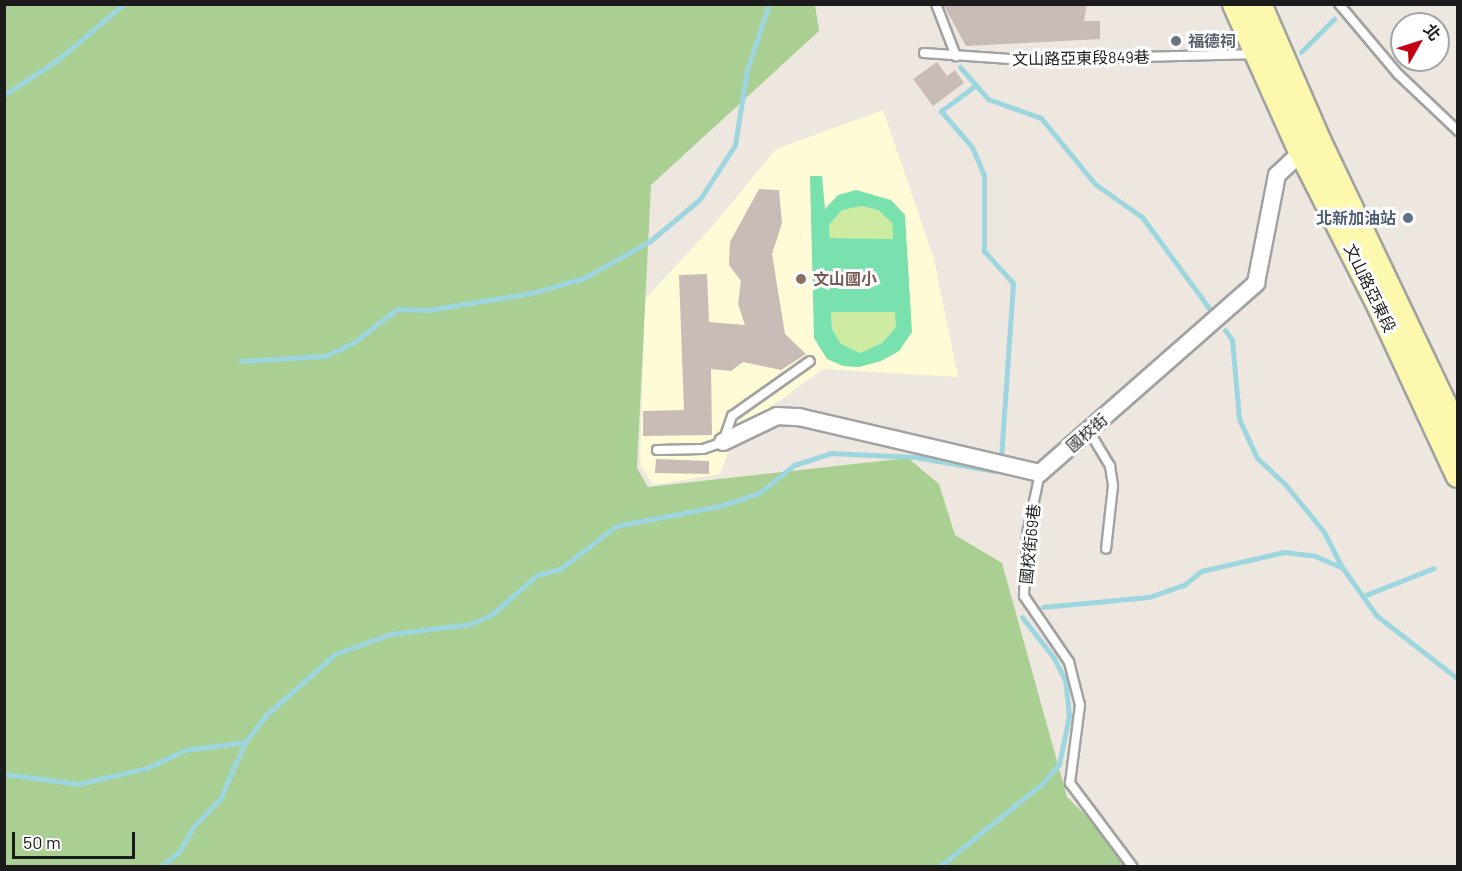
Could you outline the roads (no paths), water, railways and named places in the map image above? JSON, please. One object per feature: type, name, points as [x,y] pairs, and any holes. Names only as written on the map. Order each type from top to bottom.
[{"type":"main road","name":"文山路亞東段","points":[[1235,4],[1266,48],[1310,146],[1381,291],[1458,475]]},
{"type":"main road","name":"文山路亞東段","points":[[1259,4],[1266,48]]},
{"type":"main road","name":"文山路亞東段","points":[[1381,291],[1458,433]]},
{"type":"street","name":"國校街","points":[[1040,473],[1256,283],[1277,175],[1310,146]]},
{"type":"street","points":[[723,442],[777,416],[800,417],[1040,473]]},
{"type":"lane","points":[[936,4],[956,56]]},
{"type":"lane","points":[[1339,4],[1398,74],[1458,131]]},
{"type":"lane","name":"文山路亞東段849巷","points":[[924,53],[1025,60],[1266,48]]},
{"type":"lane","points":[[657,450],[703,449],[723,442],[732,416],[810,361]]},
{"type":"lane","points":[[1089,431],[1105,452],[1113,486],[1106,549]]},
{"type":"lane","name":"國校街69巷","points":[[1040,473],[1027,534],[1024,596],[1069,662],[1080,705],[1070,783],[1132,867]]},
{"type":"waterway","points":[[4,95],[56,61],[124,4]]},
{"type":"waterway","points":[[241,361],[325,356],[353,343],[397,309],[428,310],[532,293],[584,278],[650,241],[700,199],[735,145],[747,70],[769,4]]},
{"type":"waterway","points":[[1301,52],[1334,19]]},
{"type":"waterway","points":[[944,34],[949,50]]},
{"type":"waterway","points":[[960,67],[988,99],[1041,118],[1095,184],[1142,217],[1209,308]]},
{"type":"waterway","points":[[976,85],[941,111],[972,147],[984,175],[984,251],[1013,283],[1001,457]]},
{"type":"waterway","points":[[1225,330],[1232,340],[1239,419],[1257,458],[1285,484],[1324,532],[1342,567],[1376,615],[1458,679]]},
{"type":"waterway","points":[[161,866],[179,852],[194,826],[220,799],[245,742],[267,714],[335,654],[391,634],[470,624],[491,615],[537,575],[560,569],[616,526],[719,506],[759,493],[794,465],[830,453],[915,457],[995,471]]},
{"type":"waterway","points":[[1043,607],[1149,597],[1184,585],[1201,571],[1284,552],[1315,556],[1341,567]]},
{"type":"waterway","points":[[1363,596],[1434,568]]},
{"type":"waterway","points":[[940,866],[1043,783],[1059,764],[1069,716],[1065,680],[1054,658],[1022,617]]},
{"type":"waterway","points":[[4,774],[78,784],[147,768],[185,750],[245,742]]},
{"type":"place","name":"福德祠","points":[[1176,41]]},
{"type":"place","name":"北新加油站","points":[[1408,218]]},
{"type":"place","name":"文山國小","points":[[801,279]]}]
